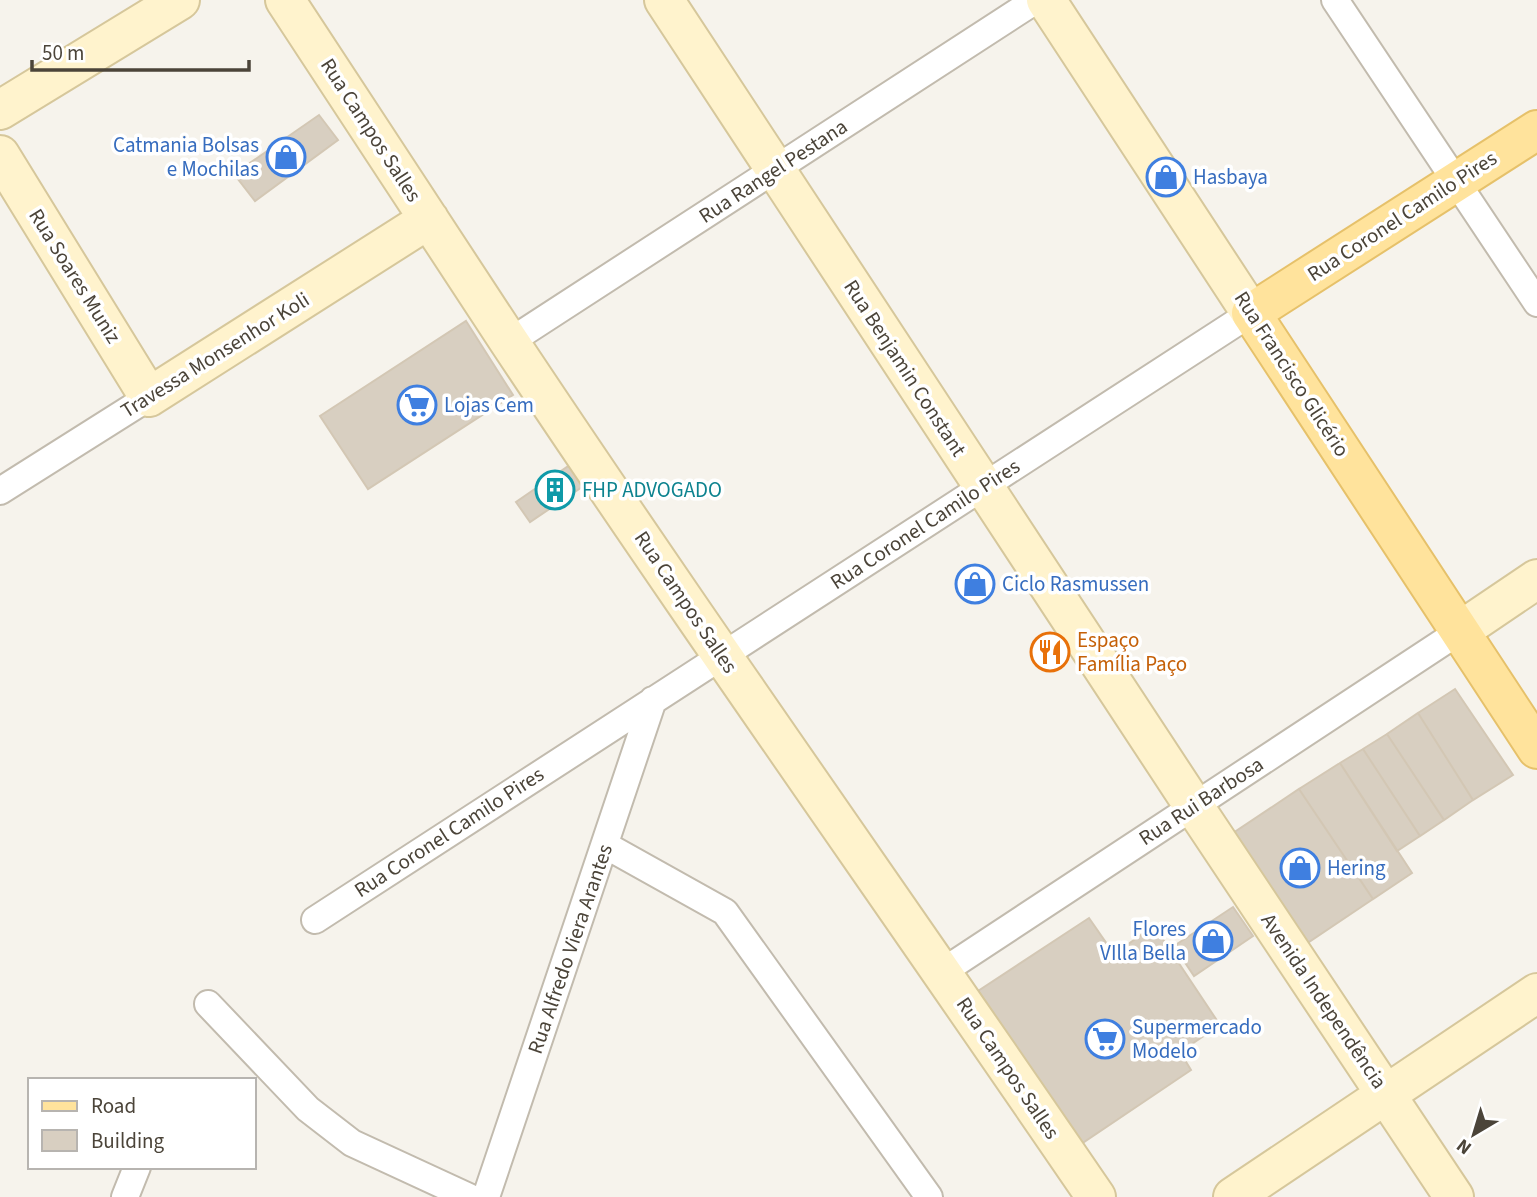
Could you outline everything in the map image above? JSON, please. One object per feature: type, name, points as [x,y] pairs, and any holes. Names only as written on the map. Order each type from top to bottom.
[{"type":"main road","points":[[0,110],[180,0]]},
{"type":"main road","name":"Rua Campos Salles","points":[[285,0],[509,342],[1096,1197]]},
{"type":"main road","name":"Rua Benjamin Constant","points":[[664,0],[1193,805]]},
{"type":"main road","name":"Rua Francisco Glicério","points":[[1046,0],[1537,749]]},
{"type":"main road","name":"Rua Coronel Camilo Pires","points":[[1251,313],[1537,130]]},
{"type":"main road","name":"Rua Soares Muniz","points":[[0,155],[149,397]]},
{"type":"main road","name":"Travessa Monsenhor Koli","points":[[149,397],[429,219]]},
{"type":"main road","points":[[1460,631],[1537,579]]},
{"type":"main road","name":"Avenida Independência","points":[[1193,805],[1454,1197]]},
{"type":"main road","points":[[1233,1197],[1537,993]]},
{"type":"street","name":"Rua Rangel Pestana","points":[[509,342],[1036,0]]},
{"type":"street","points":[[1335,0],[1537,303]]},
{"type":"street","name":"Rua Coronel Camilo Pires","points":[[314,920],[1251,313]]},
{"type":"street","name":"Travessa Monsenhor Koli","points":[[0,491],[149,397]]},
{"type":"street","name":"Rua Rui Barbosa","points":[[942,972],[1460,631]]},
{"type":"street","name":"Rua Alfredo Viera Arantes","points":[[486,1197],[653,700]]},
{"type":"street","points":[[605,845],[724,912],[929,1197]]},
{"type":"street","points":[[208,1004],[308,1109],[352,1143],[469,1197]]},
{"type":"street","points":[[125,1197],[136,1169]]},
{"type":"building","name":"Catmania Bolsas e Mochilas","points":[[319,115],[338,140],[255,201],[234,174]]},
{"type":"building","name":"Lojas Cem","points":[[466,321],[513,395],[368,489],[320,416]]},
{"type":"building","name":"FHP ADVOGADO","points":[[580,458],[594,479],[530,522],[516,502]]},
{"type":"building","points":[[1455,689],[1513,775],[1473,800],[1418,713]]},
{"type":"building","points":[[1418,713],[1473,800],[1444,820],[1387,734]]},
{"type":"building","points":[[1387,734],[1444,820],[1420,836],[1363,749]]},
{"type":"building","points":[[1363,749],[1420,836],[1397,851],[1340,763]]},
{"type":"building","points":[[1340,763],[1412,873],[1373,899],[1299,789]]},
{"type":"building","name":"Hering","points":[[1299,789],[1373,899],[1300,948],[1227,837]]},
{"type":"building","name":"Flores VIlla Bella","points":[[1233,907],[1253,936],[1194,976],[1174,946]]},
{"type":"building","name":"Supermercado Modelo","points":[[1089,918],[1114,954],[1154,926],[1220,1025],[1180,1052],[1191,1070],[1081,1144],[978,991]]},
{"type":"place","name":"Catmania Bolsas e Mochilas","points":[[286,157]]},
{"type":"place","name":"Hasbaya","points":[[1166,177]]},
{"type":"place","name":"Lojas Cem","points":[[417,405]]},
{"type":"place","name":"FHP ADVOGADO","points":[[555,490]]},
{"type":"place","name":"Ciclo Rasmussen","points":[[975,584]]},
{"type":"place","name":"Espaço Família Paço","points":[[1050,652]]},
{"type":"place","name":"Hering","points":[[1300,868]]},
{"type":"place","name":"Flores VIlla Bella","points":[[1213,941]]},
{"type":"place","name":"Supermercado Modelo","points":[[1105,1039]]}]
